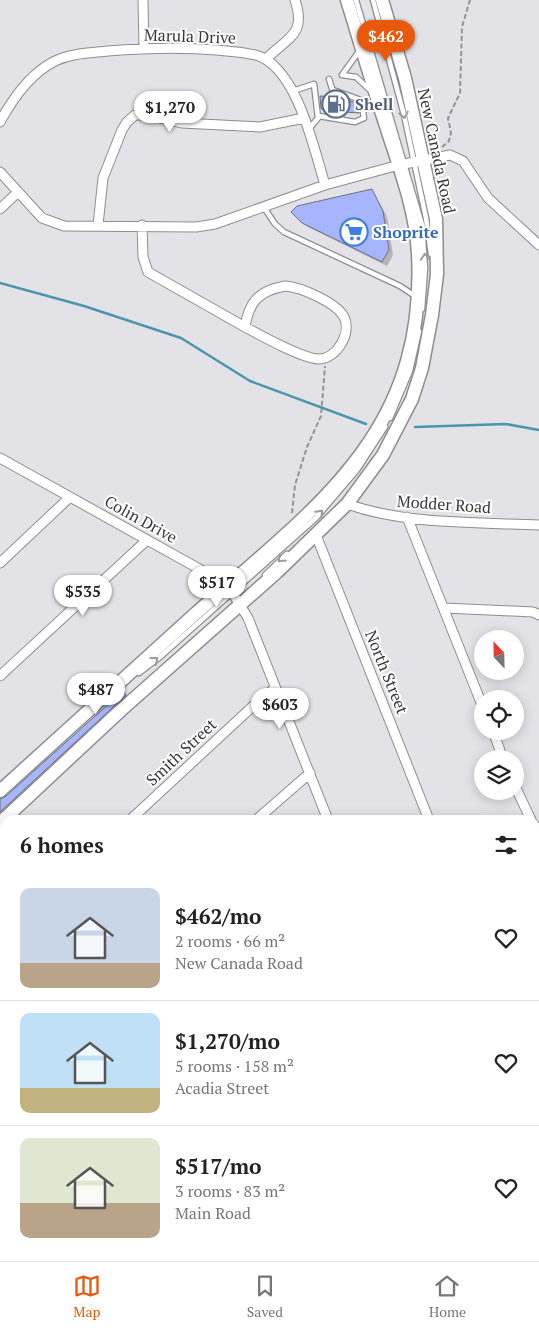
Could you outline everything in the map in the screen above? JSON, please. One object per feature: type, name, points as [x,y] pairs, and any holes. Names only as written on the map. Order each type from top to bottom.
[{"type":"main road","name":"New Canada Road","points":[[239,603],[316,536],[347,504],[371,474],[396,433],[412,399],[426,353],[437,274],[436,219],[376,96],[347,0]]},
{"type":"main road","name":"New Canada Road","points":[[229,589],[341,482],[356,464],[379,428],[393,400],[409,355],[418,298],[417,238],[405,78],[382,0]]},
{"type":"main road","points":[[0,791],[116,684],[229,589]]},
{"type":"main road","points":[[9,815],[239,603]]},
{"type":"street","points":[[143,0],[144,48]]},
{"type":"street","points":[[295,0],[300,18],[298,28],[267,58],[286,79],[292,91],[304,118],[325,185]]},
{"type":"street","name":"Marula Drive","points":[[0,122],[12,101],[35,75],[56,60],[77,54],[144,48],[227,51],[267,58]]},
{"type":"street","points":[[98,225],[103,178],[122,130],[135,115],[146,115],[182,122],[260,127],[304,118]]},
{"type":"street","points":[[0,172],[17,193],[48,222],[64,226],[205,226],[325,185],[410,163],[450,155],[463,162],[488,198],[539,245]]},
{"type":"street","points":[[0,209],[17,193]]},
{"type":"street","points":[[142,225],[143,257],[148,272],[245,327],[308,357],[325,358],[335,353],[341,344],[346,329],[344,316],[335,306],[294,286],[270,289],[258,297],[248,309],[245,327]]},
{"type":"street","name":"Colin Drive","points":[[1,460],[148,540],[229,589]]},
{"type":"street","points":[[0,563],[69,498]]},
{"type":"street","name":"Modder Road","points":[[347,504],[367,512],[407,518],[539,526]]},
{"type":"street","points":[[407,518],[445,608],[476,690]]},
{"type":"street","name":"North Street","points":[[316,536],[427,815]]},
{"type":"street","points":[[0,676],[148,540]]},
{"type":"street","points":[[229,589],[254,631],[326,815]]},
{"type":"street","points":[[445,608],[536,613]]},
{"type":"street","name":"Smith Street","points":[[135,815],[275,688]]},
{"type":"street","points":[[262,815],[310,773]]},
{"type":"street","points":[[521,800],[528,815]]},
{"type":"lane","name":"New Canada Road","points":[[239,603],[341,502],[375,457],[409,392],[423,345],[431,267],[428,225],[410,163],[356,0]]},
{"type":"lane","name":"New Canada Road","points":[[229,589],[293,540],[339,493],[369,454],[403,393],[416,350],[425,268],[422,225],[396,81],[373,0]]},
{"type":"lane","points":[[361,46],[342,75],[360,80],[376,96]]},
{"type":"lane","points":[[329,79],[342,120]]},
{"type":"lane","points":[[292,91],[314,84],[319,116],[308,130]]},
{"type":"lane","points":[[319,116],[355,122],[364,118],[361,100],[333,90]]},
{"type":"lane","points":[[264,206],[275,224],[284,232],[400,286],[418,298]]},
{"type":"lane","points":[[0,796],[118,688],[160,657],[229,589]]},
{"type":"lane","points":[[2,815],[116,708],[239,603]]},
{"type":"path","points":[[410,163],[449,141],[451,133],[448,118],[460,93],[462,27],[470,0]]},
{"type":"path","points":[[289,532],[295,485],[307,447],[320,416],[323,401],[325,358]]},
{"type":"building","points":[[320,96],[331,97],[335,111],[321,109]]},
{"type":"building","points":[[339,98],[357,103],[359,113],[344,112]]},
{"type":"building","name":"Shoprite","points":[[372,189],[383,211],[389,250],[382,262],[302,223],[291,212],[297,206]]},
{"type":"building","points":[[123,691],[126,695],[0,812],[0,799],[5,797]]},
{"type":"waterway","points":[[0,283],[84,306],[181,338],[250,381],[366,424]]},
{"type":"waterway","points":[[415,427],[506,424],[539,430]]},
{"type":"place","name":"Shell","points":[[336,104]]},
{"type":"place","name":"Shoprite","points":[[354,232]]}]
